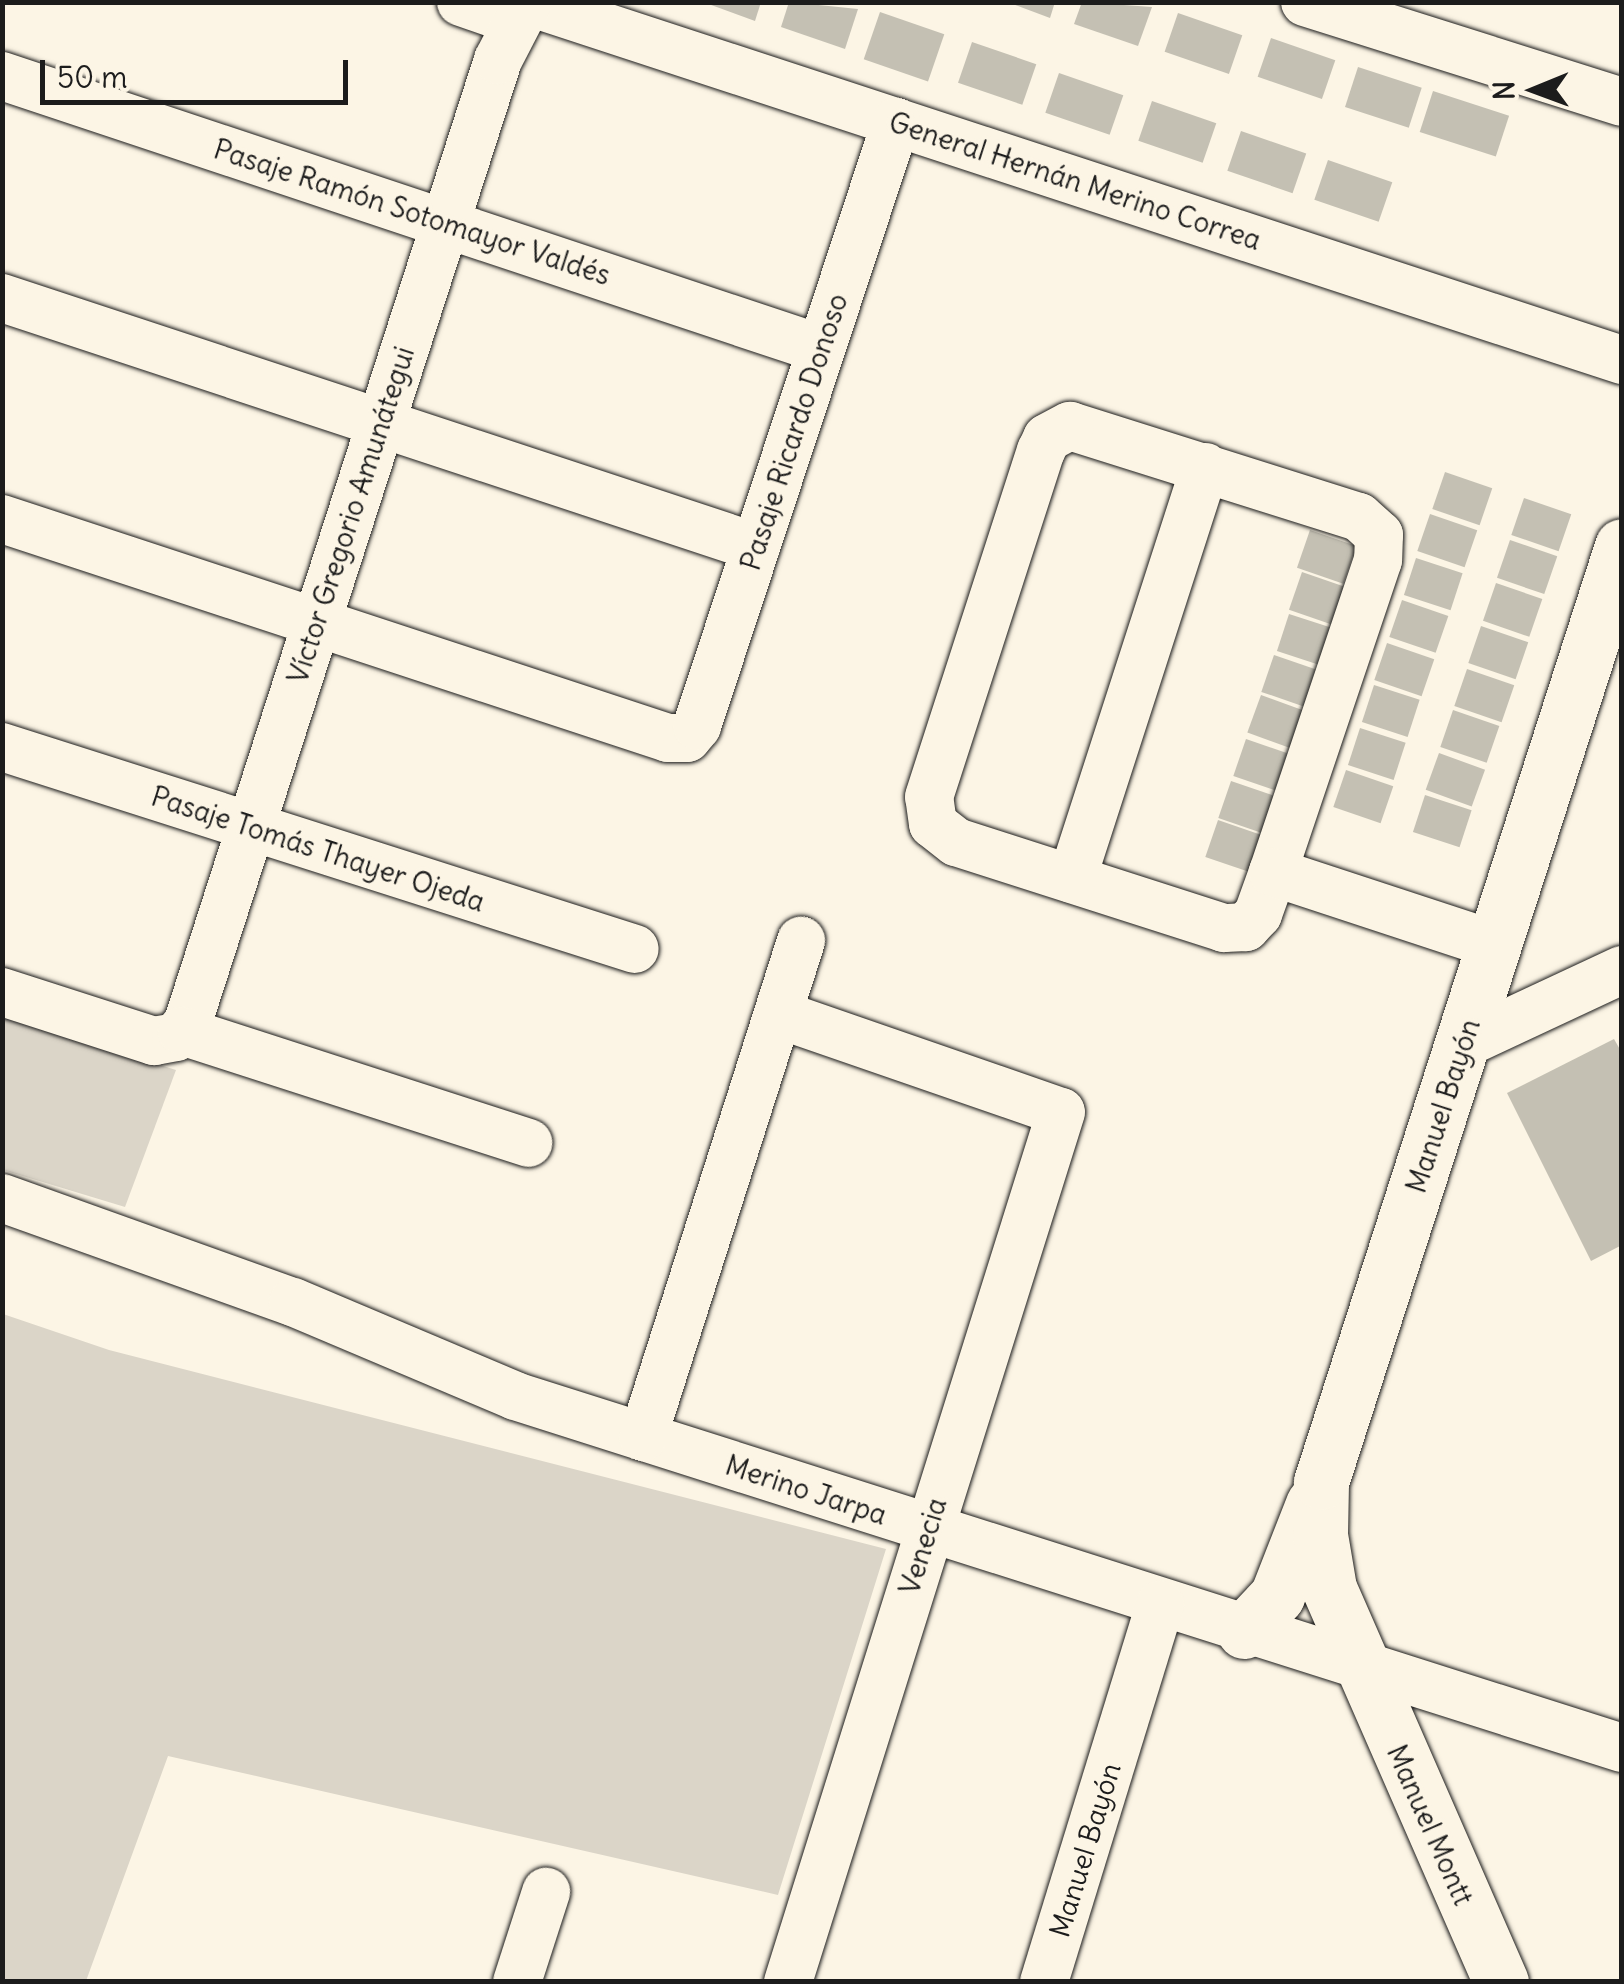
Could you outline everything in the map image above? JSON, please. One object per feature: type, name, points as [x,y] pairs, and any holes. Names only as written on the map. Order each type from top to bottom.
[{"type":"street","name":"General Hernán Merino Correa","points":[[461,2],[525,9],[896,122],[1622,360]]},
{"type":"street","points":[[1305,2],[1622,102]]},
{"type":"street","name":"Víctor Gregorio Amunátegui","points":[[182,1031],[446,223],[525,9]]},
{"type":"street","name":"Pasaje Ramón Sotomayor Valdés","points":[[2,76],[821,349]]},
{"type":"street","name":"Pasaje Ricardo Donoso","points":[[317,622],[668,738],[687,738],[697,726],[896,122]]},
{"type":"street","points":[[2,298],[756,547]]},
{"type":"street","points":[[1083,428],[1371,524],[1381,548],[1272,872],[1258,914],[1235,930],[943,836],[933,824],[929,797],[1046,438],[1057,430],[1083,428]]},
{"type":"street","points":[[1072,879],[1205,467]]},
{"type":"street","points":[[2,518],[317,622]]},
{"type":"street","name":"Manuel Bayón","points":[[1360,1668],[1324,1562],[1322,1482],[1622,546]]},
{"type":"street","name":"Pasaje Tomás Thayer Ojeda","points":[[2,747],[635,949]]},
{"type":"street","points":[[1272,872],[1495,945]]},
{"type":"street","points":[[644,1437],[801,941]]},
{"type":"street","points":[[1463,1044],[1622,970]]},
{"type":"street","points":[[2,992],[154,1040],[182,1031],[528,1143]]},
{"type":"street","name":"Venecia","points":[[778,1014],[1061,1112],[788,1982]]},
{"type":"street","name":"Merino Jarpa","points":[[2,1198],[293,1302],[460,1376],[1244,1631],[1622,1748]]},
{"type":"street","points":[[1244,1631],[1277,1596],[1322,1482]]},
{"type":"street","name":"Manuel Bayón","points":[[1044,1982],[1160,1604]]},
{"type":"street","name":"Manuel Montt","points":[[1360,1668],[1500,1982]]},
{"type":"street","points":[[517,1982],[546,1892]]},
{"type":"shaded area","points":[[2,1015],[176,1070],[125,1207],[3,1170]]},
{"type":"shaded area","points":[[3,1314],[109,1350],[886,1549],[778,1895],[168,1756],[86,1981],[3,1981]]},
{"type":"building","points":[[703,2],[761,2],[755,21]]},
{"type":"building","points":[[789,2],[858,9],[845,49],[781,27]]},
{"type":"building","points":[[1007,2],[1055,2],[1050,18]]},
{"type":"building","points":[[1082,2],[1152,7],[1138,46],[1074,24]]},
{"type":"building","points":[[880,12],[944,34],[928,81],[864,59]]},
{"type":"building","points":[[1178,13],[1242,35],[1229,74],[1165,52]]},
{"type":"building","points":[[1271,38],[1335,60],[1322,99],[1258,77]]},
{"type":"building","points":[[972,42],[1036,64],[1022,105],[958,83]]},
{"type":"building","points":[[1358,67],[1422,88],[1409,128],[1345,107]]},
{"type":"building","points":[[1059,73],[1123,95],[1110,135],[1045,113]]},
{"type":"building","points":[[1433,91],[1509,116],[1496,157],[1420,132]]},
{"type":"building","points":[[1152,101],[1216,123],[1203,163],[1138,141]]},
{"type":"building","points":[[1241,131],[1306,153],[1293,193],[1227,171]]},
{"type":"building","points":[[1328,160],[1392,182],[1379,222],[1314,200]]},
{"type":"building","points":[[1445,472],[1492,488],[1480,525],[1432,509]]},
{"type":"building","points":[[1524,498],[1571,514],[1559,551],[1511,535]]},
{"type":"building","points":[[1430,514],[1477,530],[1465,567],[1417,551]]},
{"type":"building","points":[[1310,530],[1356,546],[1343,584],[1297,568]]},
{"type":"building","points":[[1510,540],[1557,556],[1544,594],[1497,578]]},
{"type":"building","points":[[1416,558],[1463,573],[1451,610],[1404,595]]},
{"type":"building","points":[[1302,572],[1348,588],[1335,626],[1289,610]]},
{"type":"building","points":[[1496,583],[1542,599],[1529,637],[1483,621]]},
{"type":"building","points":[[1402,600],[1448,616],[1436,653],[1389,637]]},
{"type":"building","points":[[1289,614],[1335,629],[1323,666],[1277,651]]},
{"type":"building","points":[[1481,626],[1528,642],[1516,679],[1468,663]]},
{"type":"building","points":[[1387,643],[1434,659],[1422,696],[1374,680]]},
{"type":"building","points":[[1274,655],[1321,671],[1309,708],[1261,692]]},
{"type":"building","points":[[1467,669],[1514,685],[1502,722],[1454,706]]},
{"type":"building","points":[[1374,685],[1420,700],[1408,737],[1362,722]]},
{"type":"building","points":[[1261,695],[1307,712],[1293,749],[1247,733]]},
{"type":"building","points":[[1453,710],[1499,726],[1487,763],[1440,747]]},
{"type":"building","points":[[1360,728],[1406,743],[1394,780],[1348,765]]},
{"type":"building","points":[[1246,739],[1293,755],[1281,792],[1233,776]]},
{"type":"building","points":[[1439,753],[1485,770],[1472,806],[1426,790]]},
{"type":"building","points":[[1346,770],[1393,786],[1381,823],[1333,807]]},
{"type":"building","points":[[1231,781],[1278,797],[1266,834],[1218,818]]},
{"type":"building","points":[[1425,795],[1472,810],[1460,847],[1413,832]]},
{"type":"building","points":[[1218,820],[1264,836],[1252,873],[1205,857]]},
{"type":"building","points":[[1614,1039],[1622,1053],[1622,1245],[1591,1261],[1507,1093]]}]
